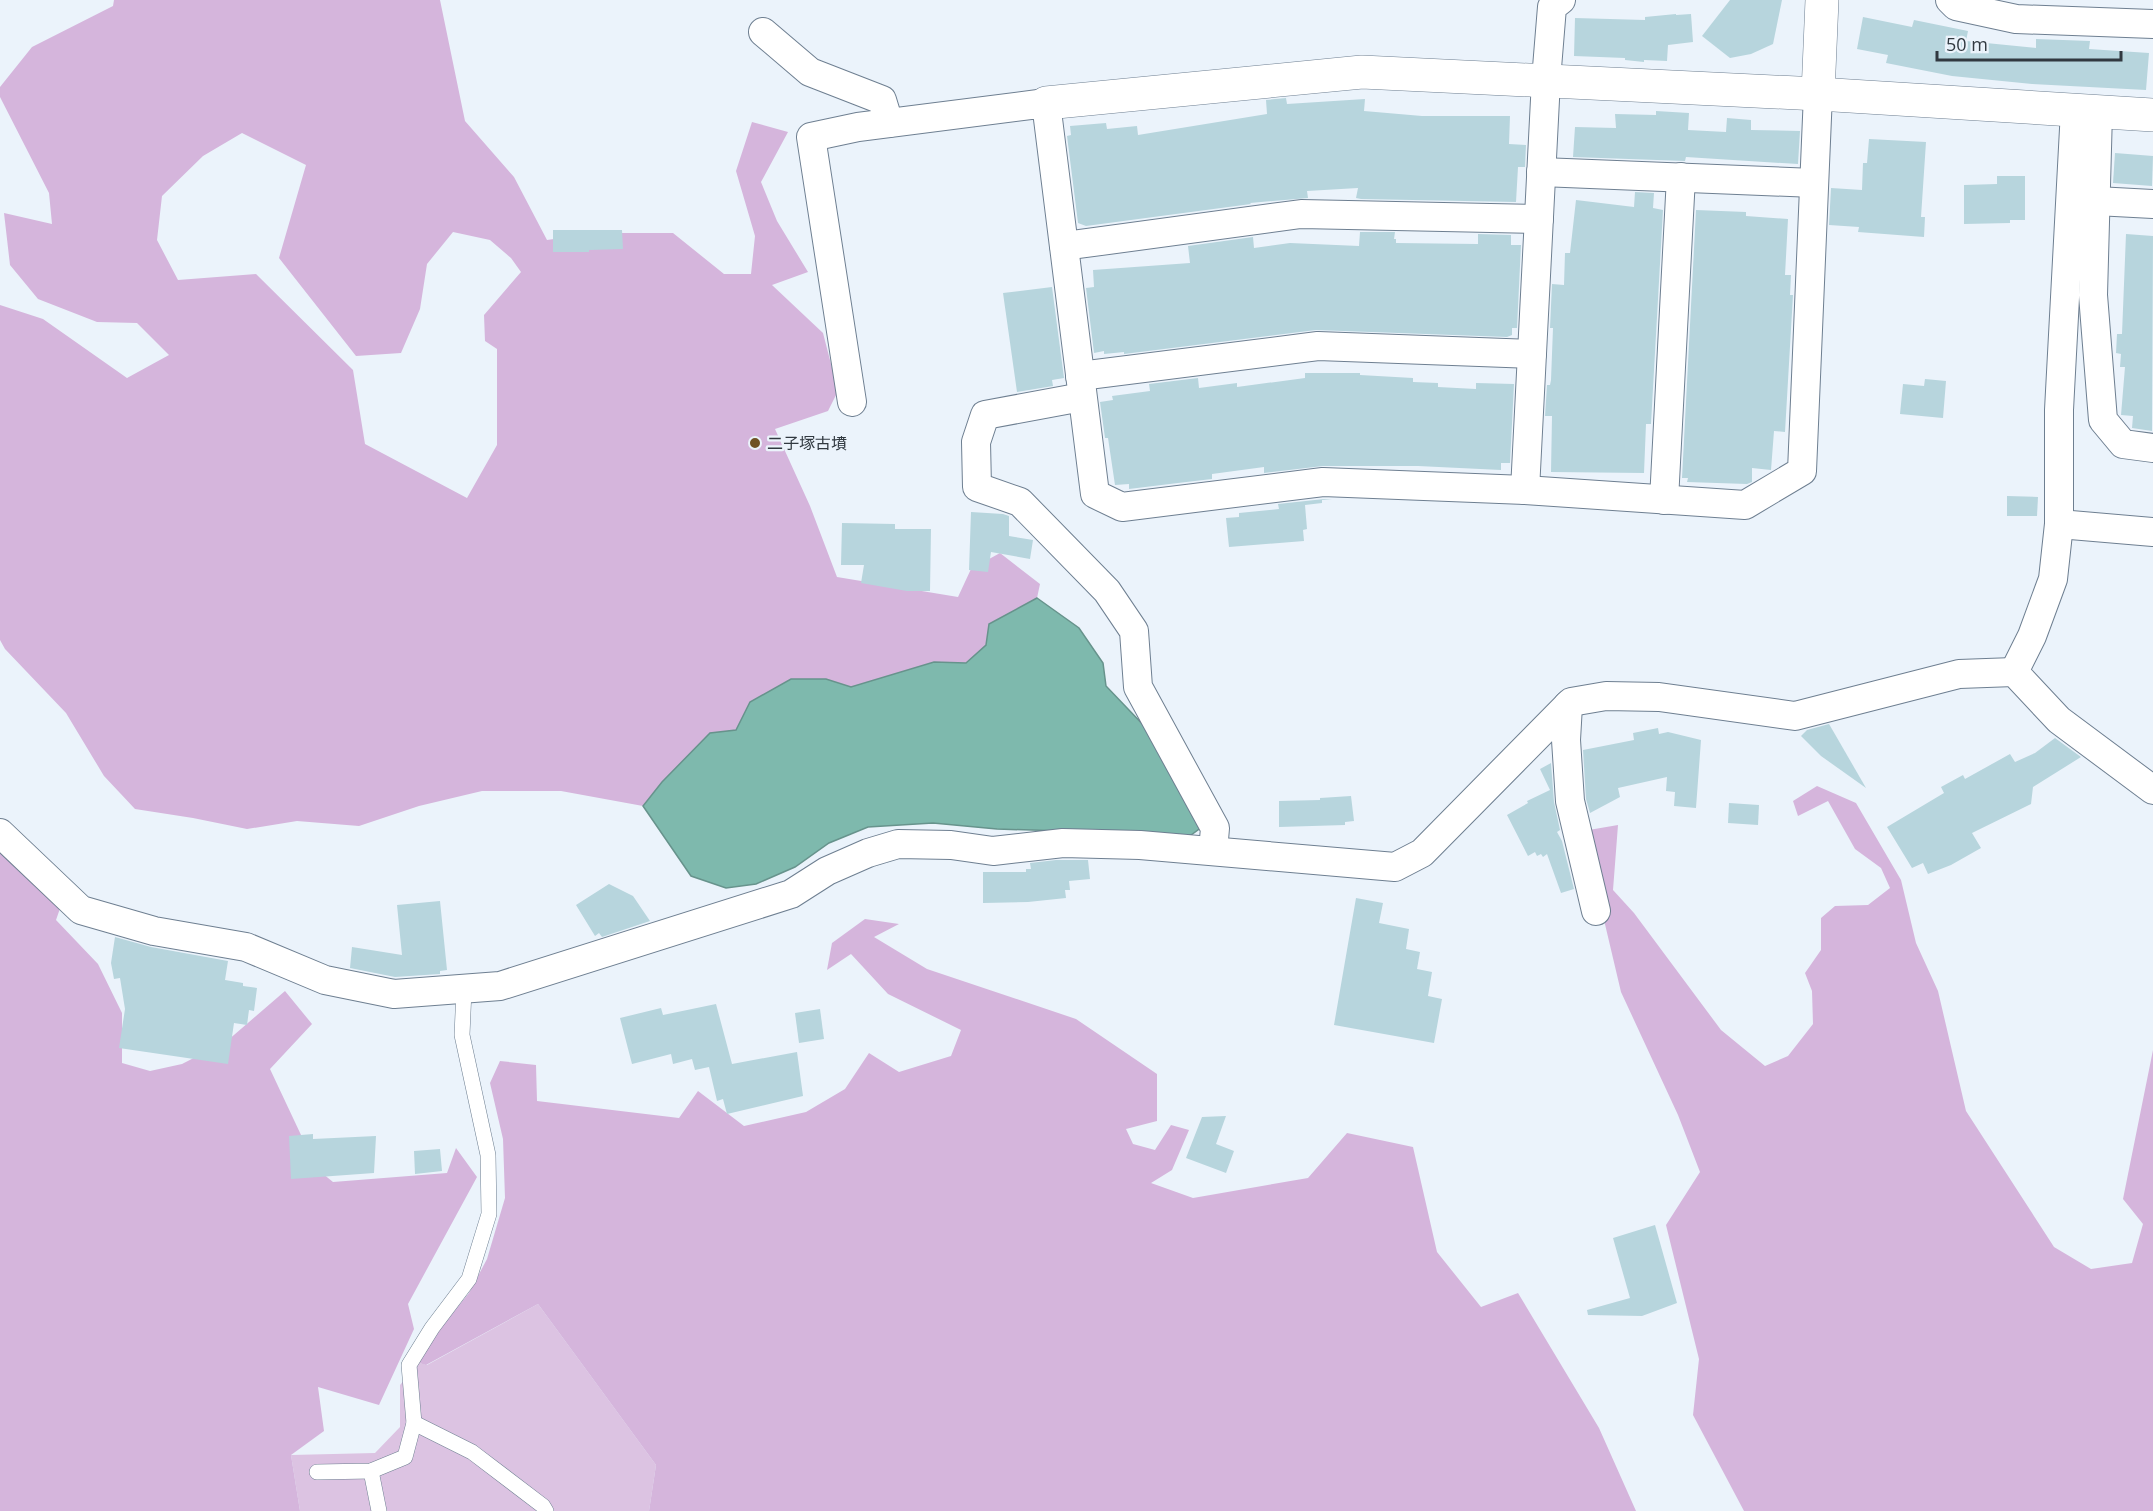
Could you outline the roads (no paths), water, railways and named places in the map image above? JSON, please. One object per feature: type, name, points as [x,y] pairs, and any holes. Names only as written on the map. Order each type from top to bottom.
[{"type":"street","points":[[1525,490],[1546,80],[1552,8],[1561,0]]},
{"type":"street","points":[[1046,104],[1095,494],[1122,507],[1323,482],[1525,490],[1745,505],[1802,471],[1822,0]]},
{"type":"street","points":[[1950,0],[1956,6],[2016,19],[2153,24]]},
{"type":"street","points":[[763,33],[810,72],[882,100],[889,123]]},
{"type":"street","points":[[852,402],[812,137],[858,127],[1046,104],[1362,72],[1818,94],[2153,116]]},
{"type":"street","points":[[2086,111],[2096,201],[2093,295],[2103,420],[2123,444],[2153,448]]},
{"type":"street","points":[[2014,672],[2032,636],[2053,579],[2059,524],[2059,410],[2086,111]]},
{"type":"street","points":[[1541,172],[1814,183]]},
{"type":"street","points":[[1664,500],[1681,177]]},
{"type":"street","points":[[2096,201],[2153,204]]},
{"type":"street","points":[[1064,246],[1301,214],[1539,219]]},
{"type":"street","points":[[1213,851],[1215,828],[1138,687],[1134,631],[1107,591],[1020,502],[977,487],[976,441],[985,415],[1081,386],[1318,346],[1532,354]]},
{"type":"street","points":[[2059,524],[2153,532]]},
{"type":"street","points":[[0,833],[81,910],[154,931],[246,947],[325,980],[394,994],[500,986],[791,894],[827,871],[868,853],[898,844],[951,845],[993,852],[1063,843],[1140,845],[1395,867],[1422,854],[1571,702],[1606,696],[1659,697],[1795,716],[1959,674],[2014,672],[2059,720],[2153,790]]},
{"type":"street","points":[[1568,705],[1566,740],[1569,801],[1596,911]]},
{"type":"lane","points":[[317,1472],[371,1471],[405,1457],[414,1423],[409,1365],[432,1328],[470,1279],[489,1214],[488,1155],[462,1035],[464,990]]},
{"type":"lane","points":[[414,1423],[472,1452],[543,1506],[546,1511]]},
{"type":"lane","points":[[371,1471],[379,1511]]},
{"type":"place","name":"二子塚古墳","points":[[755,443]]}]
